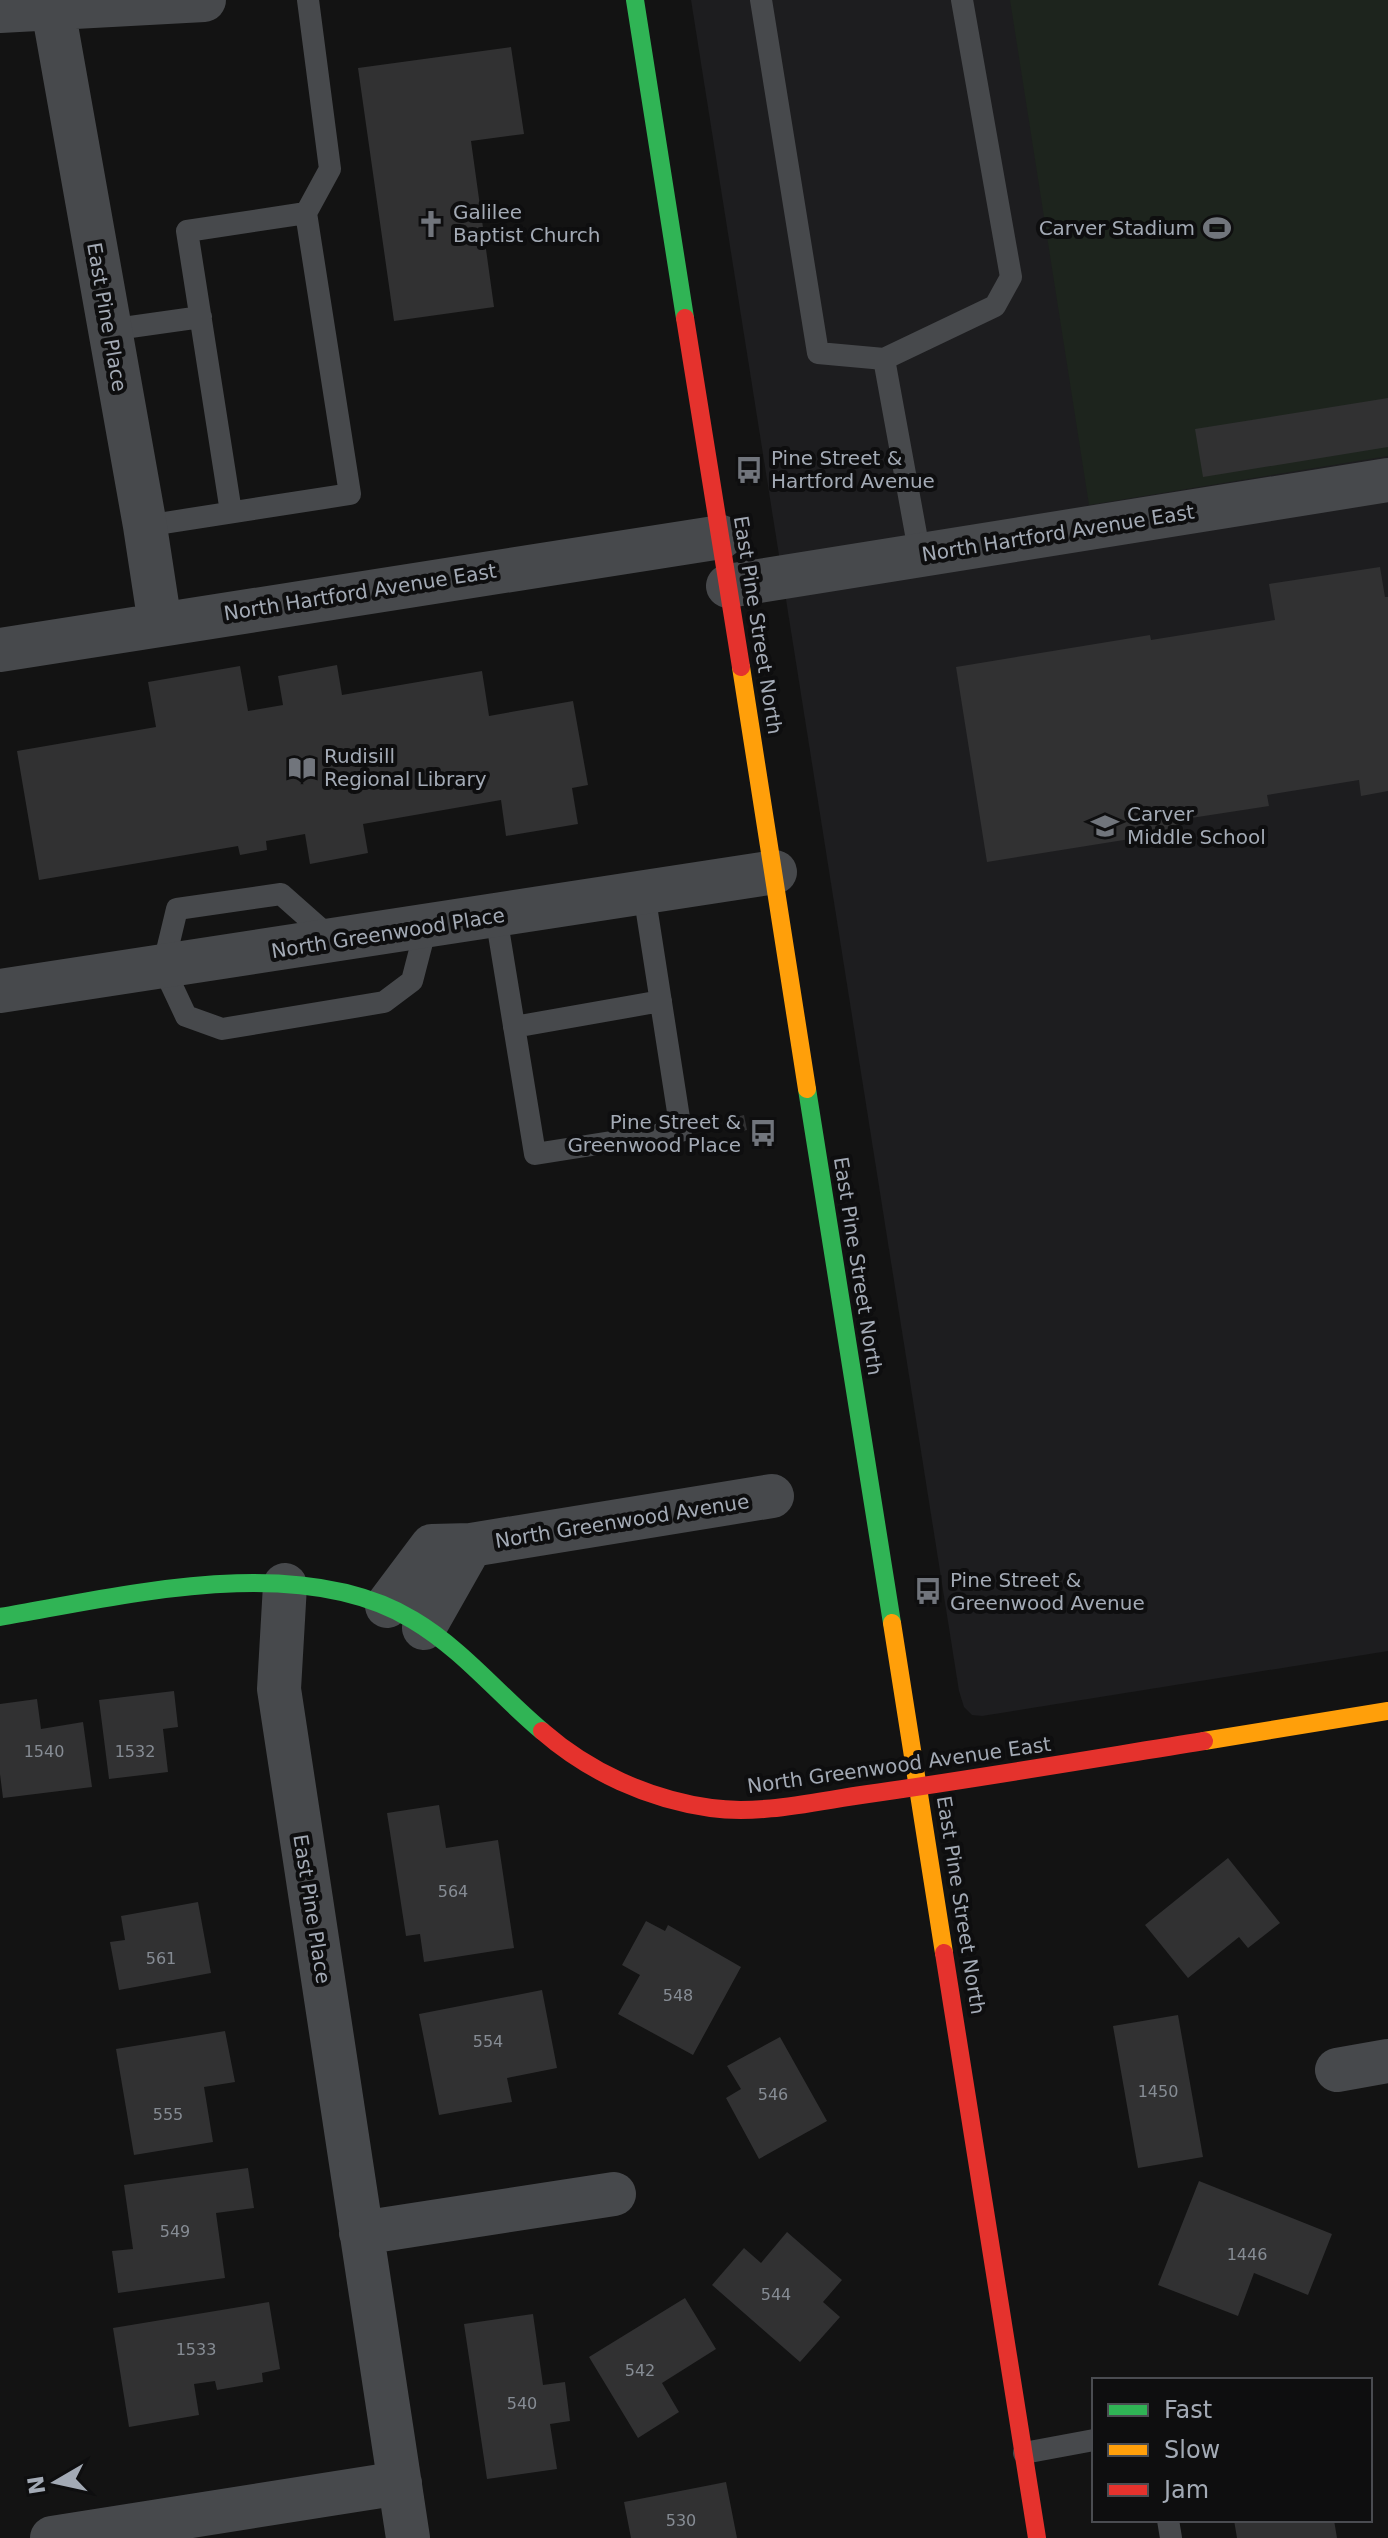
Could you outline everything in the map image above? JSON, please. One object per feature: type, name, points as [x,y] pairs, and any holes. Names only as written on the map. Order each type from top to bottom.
[{"type":"main road","name":"East Pine Street North","points":[[635,0],[1037,2538]]},
{"type":"main road","name":"North Greenwood Avenue East","points":[[0,1617],[193,1587],[285,1585],[342,1592],[387,1606],[424,1628],[484,1675],[557,1744],[605,1774],[643,1790],[711,1808],[760,1809],[920,1787],[1388,1711]]},
{"type":"street","points":[[0,11],[204,0]]},
{"type":"street","name":"East Pine Place","points":[[53,9],[160,624]]},
{"type":"street","name":"North Hartford Avenue East","points":[[728,586],[1388,480]]},
{"type":"street","name":"North Hartford Avenue East","points":[[0,650],[721,537]]},
{"type":"street","name":"North Greenwood Place","points":[[0,991],[775,872]]},
{"type":"street","name":"North Greenwood Avenue","points":[[387,1606],[432,1546],[471,1545],[772,1496]]},
{"type":"street","name":"North Greenwood Avenue","points":[[424,1628],[471,1545]]},
{"type":"street","name":"East Pine Place","points":[[285,1585],[279,1689],[408,2538]]},
{"type":"street","points":[[1337,2070],[1388,2061]]},
{"type":"street","points":[[361,2233],[614,2194]]},
{"type":"street","points":[[52,2538],[400,2483]]},
{"type":"lane","points":[[145,526],[350,494],[306,213],[330,169],[308,0]]},
{"type":"lane","points":[[761,0],[818,353],[884,359],[995,306],[1011,277],[962,0]]},
{"type":"lane","points":[[231,512],[187,231],[306,213]]},
{"type":"lane","points":[[109,330],[201,317]]},
{"type":"lane","points":[[884,359],[920,556]]},
{"type":"lane","points":[[496,916],[535,1154],[681,1131],[644,893]]},
{"type":"lane","points":[[163,967],[186,1016],[222,1029],[384,1002],[412,981],[426,927]]},
{"type":"lane","points":[[514,1027],[661,1001]]},
{"type":"lane","points":[[1024,2453],[1092,2440]]},
{"type":"shaded area","name":"Carver Middle School","points":[[691,0],[1388,0],[1388,1651],[982,1716],[972,1715],[964,1707],[959,1691]]},
{"type":"shaded area","name":"Carver Stadium","points":[[1010,0],[1388,0],[1388,456],[1089,505]]},
{"type":"building","name":"Galilee Baptist Church","points":[[511,47],[524,134],[471,141],[494,307],[394,321],[358,68]]},
{"type":"building","points":[[1388,398],[1388,447],[1203,477],[1195,429]]},
{"type":"building","points":[[1380,567],[1385,597],[1388,597],[1388,791],[1361,796],[1359,780],[1267,795],[1269,806],[1178,820],[1180,831],[987,862],[956,667],[1150,635],[1151,640],[1275,620],[1269,584]]},
{"type":"building","name":"Rudisill Regional Library","points":[[337,665],[342,695],[482,671],[489,716],[573,701],[588,785],[572,788],[578,824],[506,836],[501,800],[363,824],[368,853],[310,864],[305,834],[266,841],[267,850],[240,855],[238,846],[39,880],[17,751],[156,727],[148,682],[240,666],[248,711],[283,705],[278,676]]},
{"type":"building","points":[[744,1115],[747,1130],[739,1132],[736,1117]]},
{"type":"building","points":[[174,1691],[178,1727],[163,1729],[168,1772],[109,1779],[99,1700]]},
{"type":"building","points":[[37,1699],[41,1729],[83,1722],[92,1787],[3,1798],[0,1704]]},
{"type":"building","points":[[439,1805],[446,1848],[498,1840],[514,1948],[424,1962],[420,1934],[406,1936],[387,1813]]},
{"type":"building","points":[[1228,1858],[1280,1923],[1248,1948],[1239,1937],[1188,1978],[1145,1925]]},
{"type":"building","points":[[198,1902],[211,1973],[119,1990],[110,1942],[125,1940],[121,1916]]},
{"type":"building","points":[[646,1921],[665,1931],[668,1925],[741,1967],[693,2055],[618,2014],[640,1975],[622,1965]]},
{"type":"building","points":[[542,1990],[557,2068],[507,2078],[512,2102],[439,2115],[419,2014]]},
{"type":"building","points":[[1178,2015],[1203,2157],[1138,2168],[1113,2026]]},
{"type":"building","points":[[225,2031],[235,2082],[204,2087],[213,2142],[134,2155],[116,2049]]},
{"type":"building","points":[[780,2037],[827,2121],[759,2159],[726,2098],[741,2089],[727,2066]]},
{"type":"building","points":[[248,2168],[254,2208],[216,2213],[225,2278],[118,2293],[112,2251],[133,2249],[124,2185]]},
{"type":"building","points":[[1199,2181],[1332,2234],[1308,2295],[1254,2273],[1238,2316],[1158,2285]]},
{"type":"building","points":[[787,2232],[842,2280],[823,2302],[840,2317],[800,2362],[712,2285],[744,2248],[761,2263]]},
{"type":"building","points":[[685,2298],[716,2349],[662,2383],[679,2412],[638,2438],[589,2357]]},
{"type":"building","points":[[269,2302],[280,2369],[262,2373],[263,2382],[217,2390],[215,2381],[194,2384],[199,2415],[129,2427],[113,2328]]},
{"type":"building","points":[[533,2314],[543,2385],[565,2382],[570,2421],[550,2424],[557,2469],[487,2479],[464,2324]]},
{"type":"building","points":[[726,2482],[737,2538],[631,2538],[624,2502]]},
{"type":"building","points":[[1234,2522],[1334,2522],[1337,2538],[1237,2538]]},
{"type":"traffic: fast","points":[[635,0],[685,318]]},
{"type":"traffic: fast","points":[[807,1089],[892,1623]]},
{"type":"traffic: fast","points":[[0,1617],[100,1599],[210,1585],[265,1583],[318,1587],[368,1599],[413,1620],[464,1658],[542,1731]]},
{"type":"traffic: slow","points":[[741,667],[807,1089]]},
{"type":"traffic: slow","points":[[892,1623],[944,1953]]},
{"type":"traffic: slow","points":[[1204,1741],[1388,1711]]},
{"type":"traffic: jam","points":[[685,318],[741,667]]},
{"type":"traffic: jam","points":[[542,1731],[579,1759],[620,1782],[688,1804],[730,1810],[790,1806],[1204,1741]]},
{"type":"traffic: jam","points":[[944,1953],[1037,2538]]},
{"type":"place","name":"Galilee Baptist Church","points":[[431,224]]},
{"type":"place","name":"Carver Stadium","points":[[1217,228]]},
{"type":"place","name":"Pine Street & Hartford Avenue","points":[[749,470]]},
{"type":"place","name":"Rudisill Regional Library","points":[[302,768]]},
{"type":"place","name":"Carver Middle School","points":[[1105,826]]},
{"type":"place","name":"Pine Street & Greenwood Place","points":[[763,1133]]},
{"type":"place","name":"Pine Street & Greenwood Avenue","points":[[928,1591]]}]
